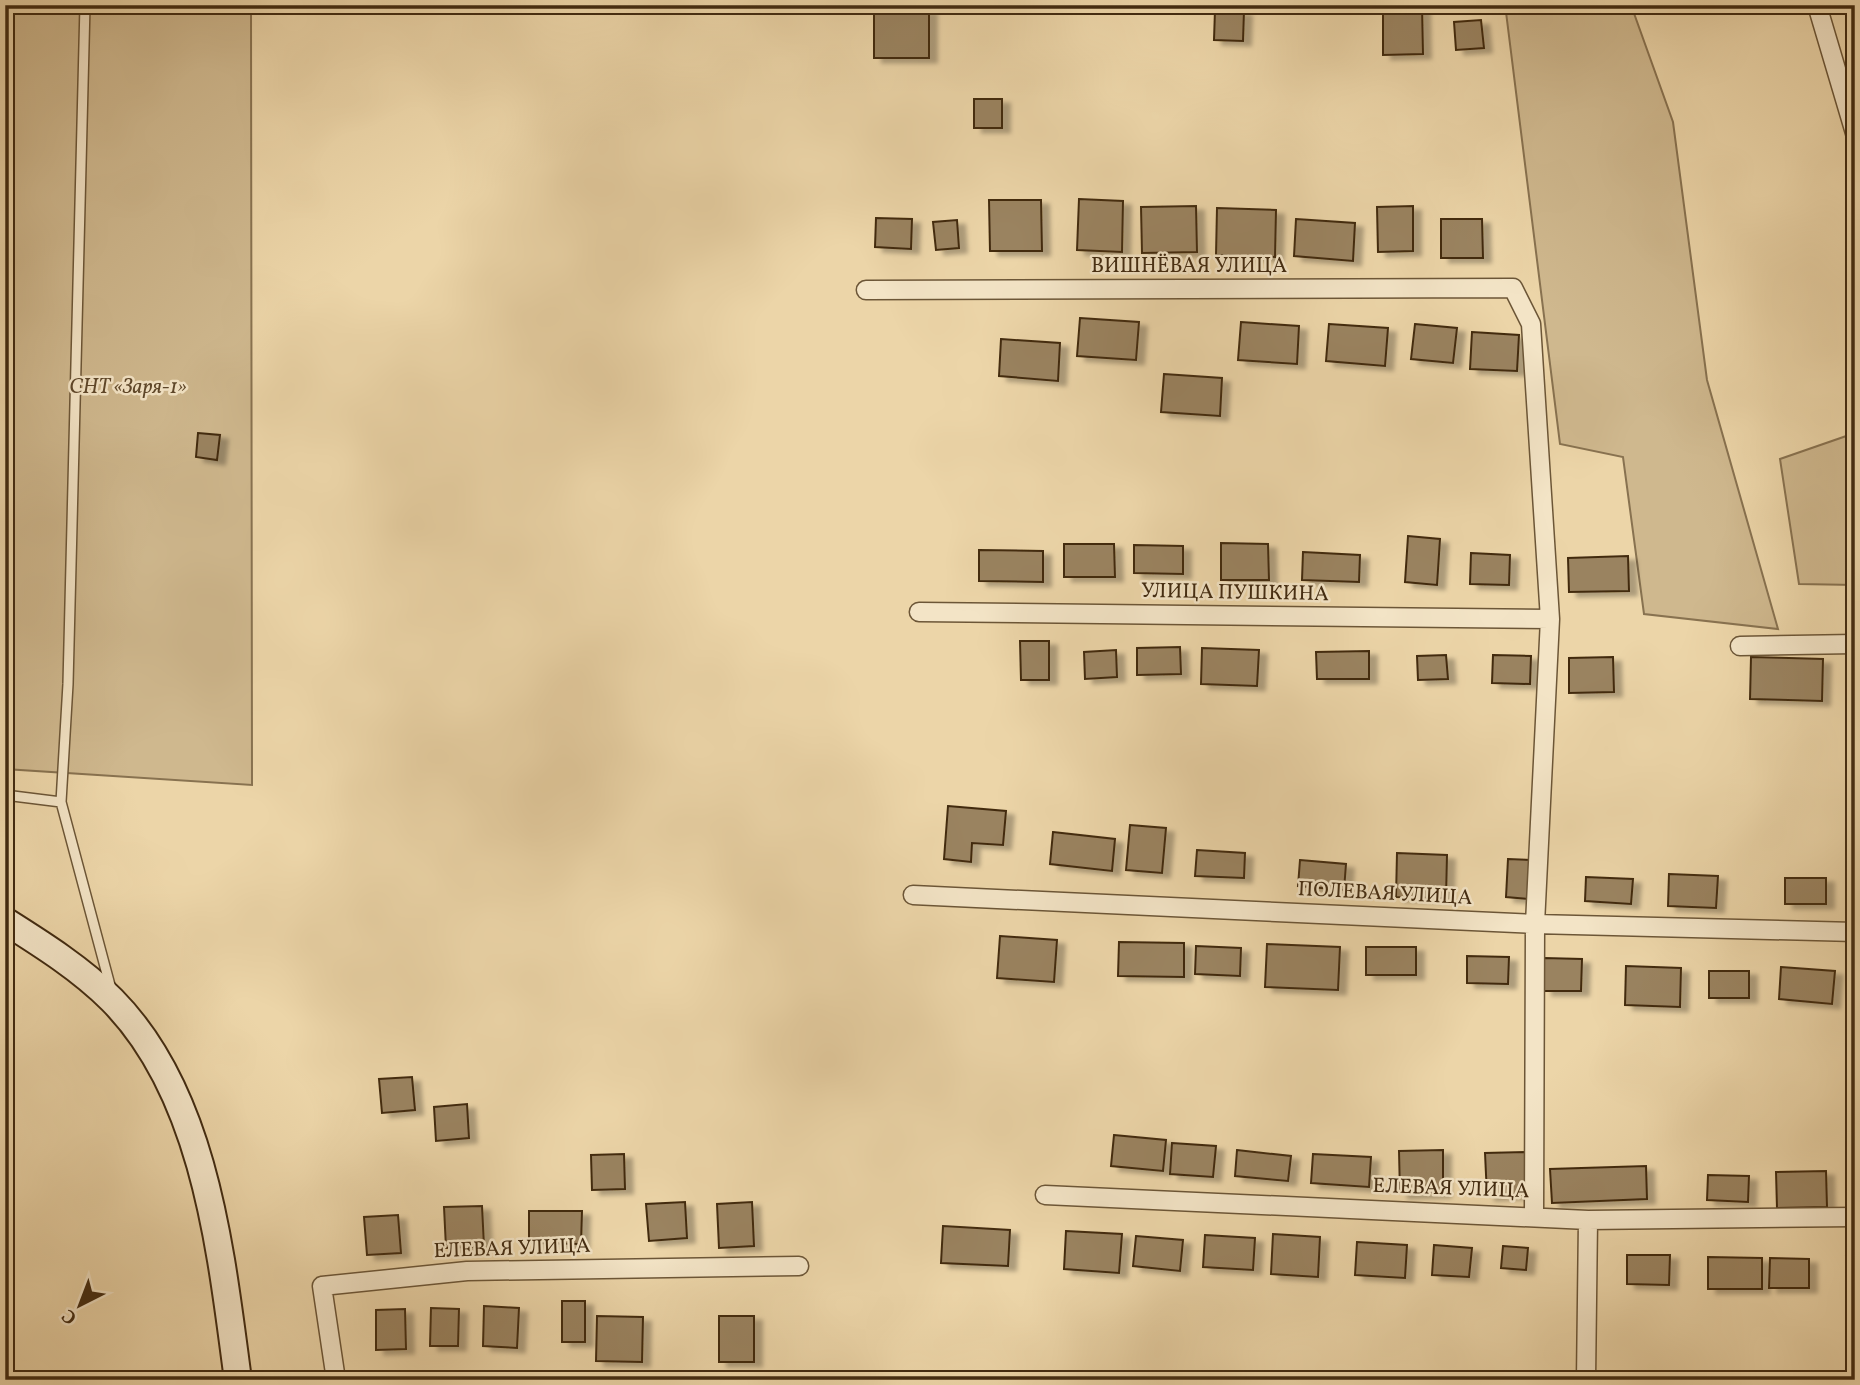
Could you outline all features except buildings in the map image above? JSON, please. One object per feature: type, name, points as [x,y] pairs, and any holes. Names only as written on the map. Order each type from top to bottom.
[{"type":"street","points":[[1824,5],[1817,6],[1855,132]]},
{"type":"street","name":"ВИШНЁВАЯ УЛИЦА","points":[[866,290],[1513,288],[1531,324],[1550,619]]},
{"type":"street","name":"УЛИЦА ПУШКИНА","points":[[919,612],[1550,619]]},
{"type":"street","points":[[1534,1215],[1535,924],[1550,619]]},
{"type":"street","points":[[1740,646],[1855,644]]},
{"type":"street","name":"ПОЛЕВАЯ УЛИЦА","points":[[913,895],[1535,924],[1855,932]]},
{"type":"street","points":[[5,920],[63,958],[113,1001],[153,1054],[193,1135],[225,1282],[238,1380]]},
{"type":"street","name":"ЕЛЕВАЯ УЛИЦА","points":[[1045,1195],[1534,1215],[1588,1220],[1855,1217]]},
{"type":"street","points":[[1586,1380],[1588,1220]]},
{"type":"street","name":"ЕЛЕВАЯ УЛИЦА","points":[[336,1380],[322,1286],[467,1270],[799,1266]]},
{"type":"lane","points":[[85,5],[68,684],[61,802],[113,1001]]},
{"type":"lane","points":[[5,794],[61,802]]},
{"type":"green space","name":"СНТ «Заря-1»","points":[[5,5],[251,5],[252,785],[5,769]]},
{"type":"green space","points":[[1536,5],[1631,5],[1673,122],[1707,380],[1778,629],[1644,614],[1623,457],[1560,444],[1506,12]]},
{"type":"green space","points":[[1855,433],[1855,585],[1799,584],[1780,459]]}]
